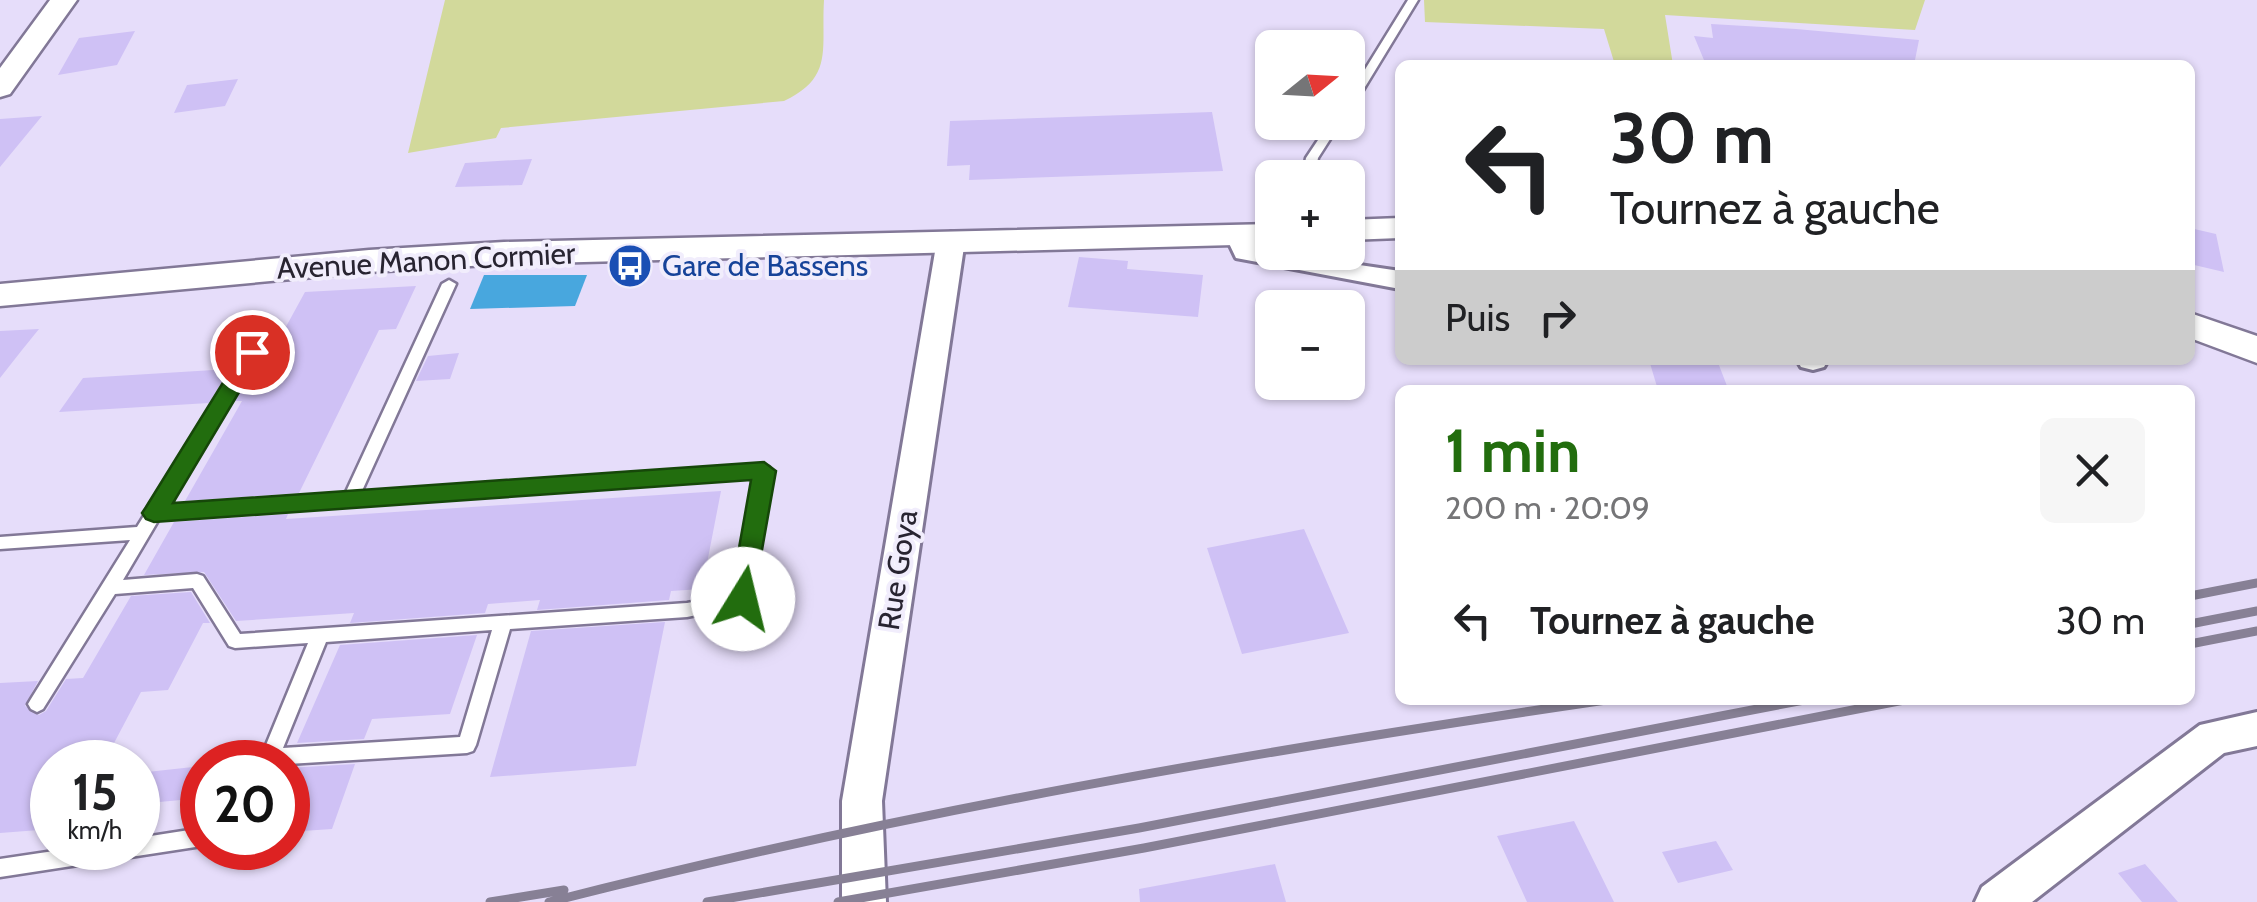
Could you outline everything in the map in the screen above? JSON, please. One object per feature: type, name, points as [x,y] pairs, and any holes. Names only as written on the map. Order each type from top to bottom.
[{"type":"street","points":[[0,88],[64,0]]},
{"type":"street","points":[[1369,275],[1354,255],[1358,243],[1374,229]]},
{"type":"street","name":"Avenue Manon Cormier","points":[[0,295],[368,261],[951,240],[1255,234]]},
{"type":"street","points":[[1255,236],[1246,252],[1255,254]]},
{"type":"street","name":"Rue Goya","points":[[864,902],[862,801],[951,240]]},
{"type":"street","points":[[1342,270],[1395,279]]},
{"type":"street","points":[[2195,328],[2257,350]]},
{"type":"street","points":[[1997,902],[2214,738],[2257,730]]},
{"type":"lane","points":[[1365,78],[1413,0]]},
{"type":"lane","points":[[350,500],[449,284]]},
{"type":"lane","points":[[38,704],[252,352]]},
{"type":"lane","points":[[110,588],[197,581],[235,641],[687,610],[743,599],[764,471],[154,513]]},
{"type":"lane","points":[[0,543],[142,533]]},
{"type":"lane","points":[[310,757],[467,745],[503,622]]},
{"type":"lane","points":[[277,740],[320,635]]},
{"type":"lane","points":[[0,868],[30,863]]},
{"type":"green space","points":[[445,0],[824,0],[822,60],[811,82],[784,101],[501,128],[496,138],[408,153]]},
{"type":"green space","points":[[1424,0],[1925,0],[1915,30],[1665,15],[1672,60],[1613,60],[1604,29],[1425,22]]},
{"type":"water","points":[[484,275],[587,275],[575,306],[470,309]]},
{"type":"building","points":[[1711,24],[1919,40],[1915,60],[1704,60],[1694,36],[1713,38]]},
{"type":"building","points":[[135,31],[117,65],[58,75],[79,38]]},
{"type":"building","points":[[238,79],[225,106],[174,113],[187,85]]},
{"type":"building","points":[[1212,112],[1223,171],[969,180],[970,165],[947,166],[950,121]]},
{"type":"building","points":[[42,116],[0,167],[0,119]]},
{"type":"building","points":[[532,159],[522,185],[455,187],[465,163]]},
{"type":"building","points":[[2195,229],[2216,234],[2224,272],[2195,265]]},
{"type":"building","points":[[1079,257],[1128,261],[1127,269],[1203,275],[1198,317],[1068,307]]},
{"type":"building","points":[[416,286],[396,329],[379,330],[299,493],[185,501],[242,401],[234,401],[254,368],[265,365],[305,292]]},
{"type":"building","points":[[39,329],[22,350],[0,378],[0,331]]},
{"type":"building","points":[[459,353],[450,379],[416,381],[428,356]]},
{"type":"building","points":[[1650,365],[1719,365],[1727,385],[1656,385]]},
{"type":"building","points":[[230,369],[209,403],[59,412],[83,378]]},
{"type":"building","points":[[721,491],[702,589],[671,591],[669,600],[537,610],[540,600],[488,604],[485,613],[350,623],[354,613],[236,621],[204,572],[144,575],[174,522],[288,514],[286,519]]},
{"type":"building","points":[[1304,529],[1349,633],[1242,654],[1207,548]]},
{"type":"building","points":[[191,592],[210,623],[203,623],[168,690],[141,692],[116,740],[30,740],[30,831],[0,833],[0,683],[38,681],[25,706],[39,715],[46,711],[66,679],[83,678],[131,596]]},
{"type":"building","points":[[665,622],[636,766],[490,777],[531,631]]},
{"type":"building","points":[[477,635],[450,714],[372,719],[364,739],[298,740],[340,645]]},
{"type":"building","points":[[355,764],[332,829],[310,830],[310,767]]},
{"type":"building","points":[[180,768],[180,800],[160,802],[160,771]]},
{"type":"building","points":[[1574,821],[1614,902],[1527,902],[1497,836]]},
{"type":"building","points":[[1716,841],[1733,870],[1678,883],[1662,852]]},
{"type":"building","points":[[1275,864],[1286,902],[1140,902],[1139,889]]},
{"type":"building","points":[[2145,864],[2178,902],[2142,902],[2118,873]]},
{"type":"railway","points":[[2195,595],[2257,583]]},
{"type":"railway","points":[[2195,623],[2257,611]]},
{"type":"railway","points":[[2195,643],[2257,631]]},
{"type":"railway","points":[[549,902],[811,840],[1075,787],[1574,705]]},
{"type":"railway","points":[[707,902],[1139,828],[1778,705]]},
{"type":"railway","points":[[838,902],[1144,848],[1878,705]]},
{"type":"railway","points":[[490,902],[564,890]]},
{"type":"place","name":"Gare de Bassens","points":[[630,266]]},
{"type":"route","points":[[252,352],[154,513],[764,471],[743,599]]}]
